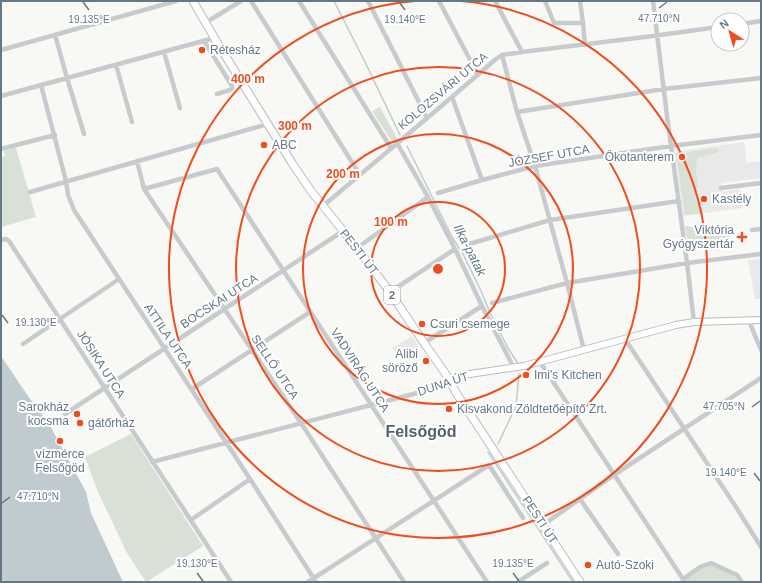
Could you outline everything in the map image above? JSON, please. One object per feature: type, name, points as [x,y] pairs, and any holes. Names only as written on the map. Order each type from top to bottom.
[{"type":"main road","name":"PESTI ÚT","points":[[193,1],[214,38],[292,163],[311,191],[358,248],[390,292],[450,381],[455,391],[580,582]]},
{"type":"street","points":[[1,50],[176,1]]},
{"type":"street","points":[[205,23],[241,1]]},
{"type":"street","points":[[250,1],[360,175]]},
{"type":"street","points":[[299,1],[391,148]]},
{"type":"street","points":[[368,1],[427,118]]},
{"type":"street","points":[[439,1],[478,75]]},
{"type":"street","points":[[496,1],[522,52]]},
{"type":"street","points":[[545,1],[554,23],[583,23]]},
{"type":"street","points":[[580,1],[585,45]]},
{"type":"street","points":[[652,1],[694,322]]},
{"type":"street","points":[[750,23],[761,21]]},
{"type":"street","name":"KOLOZSVÁRI UTCA","points":[[323,206],[502,55],[710,28]]},
{"type":"street","points":[[55,34],[84,134]]},
{"type":"street","points":[[1,96],[204,42],[214,38]]},
{"type":"street","points":[[204,42],[232,86],[230,90],[217,94]]},
{"type":"street","points":[[164,52],[180,108]]},
{"type":"street","points":[[502,55],[517,112],[535,166],[584,350]]},
{"type":"street","points":[[116,65],[132,122]]},
{"type":"street","points":[[517,112],[664,89],[761,78]]},
{"type":"street","name":"ATTILA UTCA","points":[[42,85],[66,181],[68,195],[74,210],[315,580]]},
{"type":"street","points":[[452,97],[482,180]]},
{"type":"street","points":[[30,192],[268,124]]},
{"type":"street","points":[[1,149],[55,135]]},
{"type":"street","name":"JÓZSEF UTCA","points":[[438,193],[535,166],[671,146],[761,135]]},
{"type":"street","points":[[399,142],[455,249],[482,306],[519,367]]},
{"type":"street","name":"SELLŐ UTCA","points":[[136,161],[144,189],[301,424],[404,582]]},
{"type":"street","name":"VADVIRÁG UTCA","points":[[144,189],[218,169],[487,582]]},
{"type":"street","points":[[721,188],[761,183]]},
{"type":"street","points":[[358,248],[428,197]]},
{"type":"street","points":[[466,245],[550,220],[679,202]]},
{"type":"street","points":[[752,230],[761,228]]},
{"type":"street","name":"BOCSKAI UTCA","points":[[65,414],[343,231]]},
{"type":"street","name":"JÓSIKA UTCA","points":[[4,239],[8,240],[231,582]]},
{"type":"street","points":[[390,292],[455,249]]},
{"type":"street","points":[[492,303],[567,283],[687,263],[761,254]]},
{"type":"street","points":[[23,344],[119,279]]},
{"type":"street","points":[[424,343],[482,306]]},
{"type":"street","points":[[192,390],[310,312]]},
{"type":"street","points":[[749,320],[761,350]]},
{"type":"street","name":"DUNA ÚT","points":[[152,462],[442,386],[463,375],[519,367],[670,326],[694,322],[761,320]]},
{"type":"street","points":[[625,339],[761,547]]},
{"type":"street","points":[[540,362],[683,580],[700,567],[711,563],[737,575],[742,582]]},
{"type":"street","points":[[543,525],[614,475],[761,378]]},
{"type":"street","points":[[308,582],[315,580],[375,538],[489,465],[523,518]]},
{"type":"street","points":[[191,520],[250,479]]},
{"type":"street","points":[[580,499],[618,554]]},
{"type":"street","points":[[518,582],[547,563]]},
{"type":"shaded area","points":[[380,107],[398,140],[394,143],[372,111]]},
{"type":"shaded area","points":[[744,142],[747,163],[761,161],[761,178],[721,183],[722,192],[740,189],[743,208],[683,216],[675,152]]},
{"type":"shaded area","points":[[16,148],[36,217],[1,227],[1,155],[2,157],[5,156],[4,151]]},
{"type":"shaded area","points":[[718,148],[718,152],[699,157],[696,165],[697,190],[695,198],[697,203],[703,209],[703,213],[685,215],[676,154]]},
{"type":"shaded area","points":[[711,225],[717,227],[728,226],[730,237],[726,247],[717,250],[704,244],[698,243],[688,245],[686,226],[692,227]]},
{"type":"shaded area","points":[[761,259],[761,299],[755,299],[748,260]]},
{"type":"shaded area","points":[[412,336],[419,346],[399,358],[392,348]]},
{"type":"shaded area","points":[[1,356],[49,424],[86,492],[91,513],[123,582],[1,582]]},
{"type":"shaded area","points":[[131,434],[203,546],[146,582],[127,553],[98,492],[85,457]]},
{"type":"shaded area","points":[[711,563],[737,575],[742,582],[683,582],[683,579]]},
{"type":"waterway","name":"Ilka-patak","points":[[334,1],[400,135]]},
{"type":"waterway","name":"Ilka-patak","points":[[407,146],[452,237],[463,254],[490,313],[517,362]]},
{"type":"waterway","name":"Ilka-patak","points":[[498,444],[516,406],[519,374]]},
{"type":"waterway","name":"Ilka-patak","points":[[488,452],[573,582]]},
{"type":"place","name":"Rétesház","points":[[202,50]]},
{"type":"place","name":"ABC","points":[[264,145]]},
{"type":"place","name":"Ökotanterem","points":[[682,157]]},
{"type":"place","name":"Kastély","points":[[704,199]]},
{"type":"place","name":"Viktória Gyógyszertár","points":[[742,237]]},
{"type":"place","name":"Csuri csemege","points":[[422,324]]},
{"type":"place","name":"Alibi söröző","points":[[426,361]]},
{"type":"place","name":"Imi's Kitchen","points":[[526,375]]},
{"type":"place","name":"Kisvakond Zöldtetőépítő Zrt.","points":[[449,409]]},
{"type":"place","name":"Sarokház kocsma","points":[[77,414]]},
{"type":"place","name":"gátőrház","points":[[80,423]]},
{"type":"place","name":"vízmérce Felsőgöd","points":[[60,441]]},
{"type":"place","name":"Autó-Szoki","points":[[588,565]]},
{"type":"district","name":"Felsőgöd","points":[[421,431]]}]
